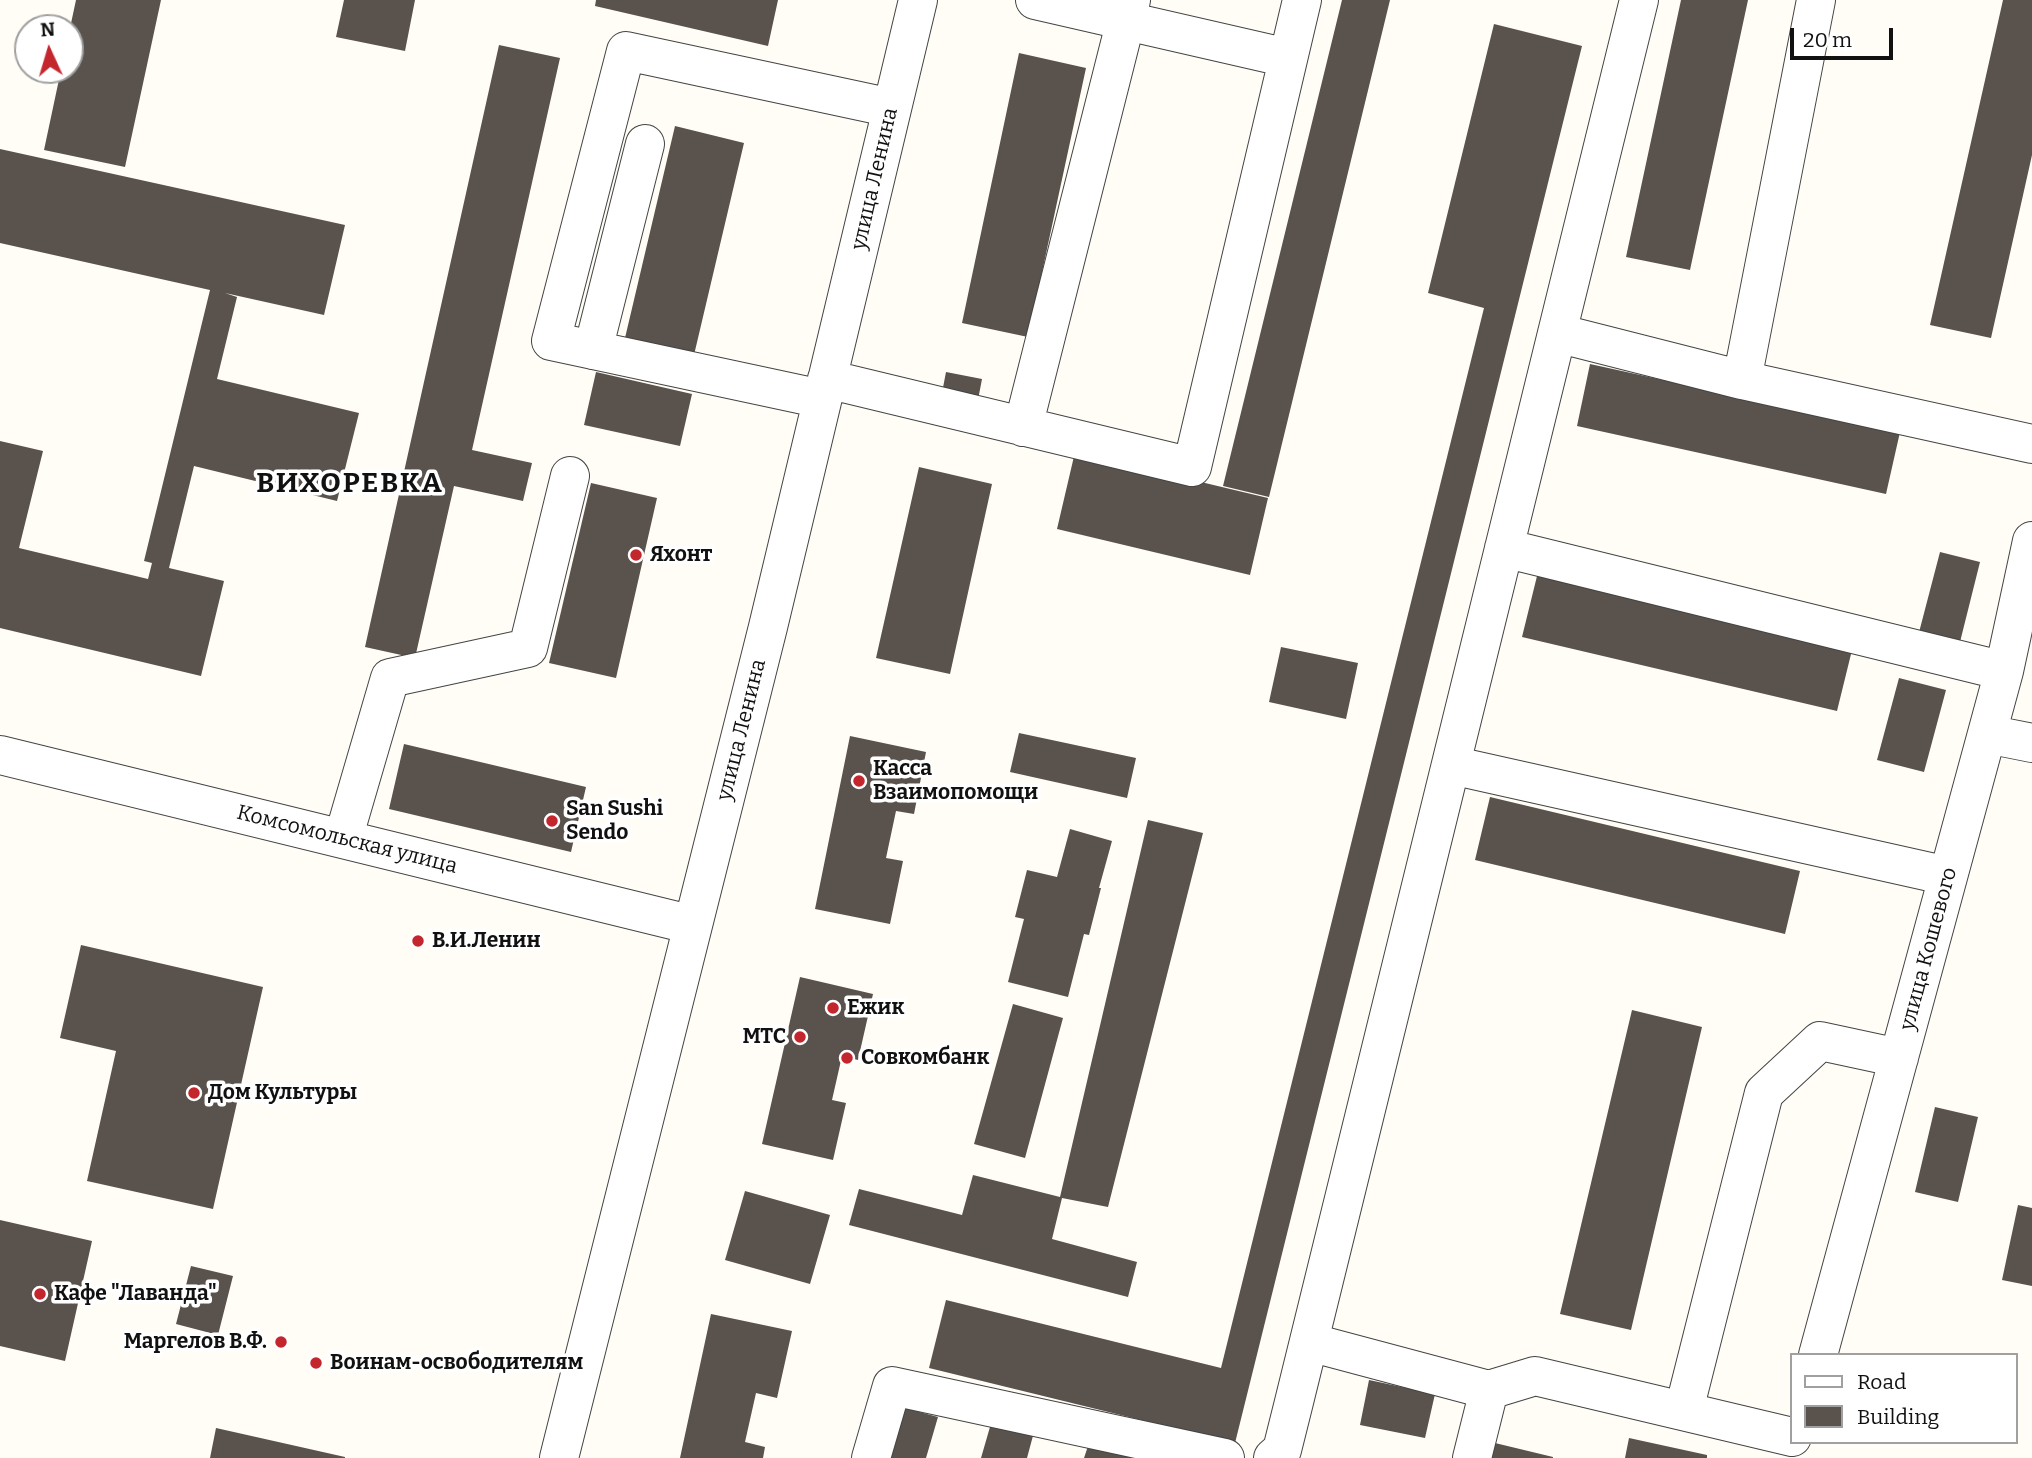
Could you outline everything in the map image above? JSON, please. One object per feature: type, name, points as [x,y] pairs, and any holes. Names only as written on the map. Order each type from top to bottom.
[{"type":"street","name":"улица Ленина","points":[[559,1458],[768,627],[918,0]]},
{"type":"street","points":[[1035,0],[1128,10],[1288,58]]},
{"type":"street","points":[[892,108],[626,51],[551,341],[1023,427],[1192,467],[1302,0]]},
{"type":"street","points":[[1273,1458],[1282,1450],[1639,0]]},
{"type":"street","points":[[1742,380],[1816,0]]},
{"type":"street","points":[[1023,427],[1128,10]]},
{"type":"street","points":[[593,350],[645,144]]},
{"type":"street","points":[[1557,333],[1742,380],[2032,444]]},
{"type":"street","points":[[343,839],[390,678],[528,648],[570,476]]},
{"type":"street","points":[[1504,548],[2004,671]]},
{"type":"street","name":"улица Кошевого","points":[[1819,1353],[2004,671],[2030,562]]},
{"type":"street","points":[[1987,734],[2032,743]]},
{"type":"street","name":"Комсомольская улица","points":[[0,755],[693,925]]},
{"type":"street","points":[[1451,765],[1948,876]]},
{"type":"street","points":[[1684,1410],[1764,1093],[1820,1041],[1899,1058]]},
{"type":"street","points":[[1309,1342],[1489,1390],[1535,1376],[1790,1436]]},
{"type":"street","points":[[871,1458],[892,1386],[1225,1458]]},
{"type":"street","points":[[1472,1458],[1489,1390]]},
{"type":"building","points":[[76,0],[161,0],[125,167],[44,150],[58,84],[84,84],[84,14],[73,14]]},
{"type":"building","points":[[344,0],[415,0],[405,51],[336,37]]},
{"type":"building","points":[[596,0],[778,0],[768,46],[595,6]]},
{"type":"building","points":[[1342,0],[1390,0],[1269,497],[1223,486]]},
{"type":"building","points":[[1681,0],[1748,0],[1690,270],[1626,257]]},
{"type":"building","points":[[2003,0],[2032,0],[2032,155],[1991,338],[1930,325]]},
{"type":"building","points":[[1494,24],[1582,46],[1235,1443],[929,1368],[946,1300],[1221,1368],[1484,308],[1428,293]]},
{"type":"building","points":[[499,45],[560,58],[472,450],[532,463],[523,501],[454,486],[415,658],[365,647]]},
{"type":"building","points":[[1019,53],[1086,68],[1028,337],[962,323]]},
{"type":"building","points":[[675,126],[744,143],[694,355],[625,338]]},
{"type":"building","points":[[0,149],[345,225],[324,315],[225,293],[237,297],[217,379],[359,413],[337,501],[194,466],[169,568],[224,581],[201,676],[0,628],[0,441],[43,451],[19,548],[148,579],[152,563],[144,561],[210,290],[0,243]]},
{"type":"building","points":[[1590,364],[1900,432],[1886,494],[1577,426]]},
{"type":"building","points":[[596,372],[692,394],[680,446],[584,425]]},
{"type":"building","points":[[946,372],[982,379],[977,405],[941,398]]},
{"type":"building","points":[[1075,452],[1268,498],[1250,575],[1057,529]]},
{"type":"building","points":[[919,467],[992,484],[950,674],[876,658]]},
{"type":"building","points":[[591,483],[657,498],[616,678],[549,663]]},
{"type":"building","points":[[1940,552],[1980,562],[1958,650],[1917,640]]},
{"type":"building","points":[[1538,572],[1853,646],[1837,711],[1522,637]]},
{"type":"building","points":[[1281,647],[1358,663],[1346,719],[1269,702]]},
{"type":"building","points":[[1899,678],[1946,690],[1924,772],[1877,760]]},
{"type":"building","points":[[1019,733],[1136,758],[1127,798],[1010,772]]},
{"type":"building","points":[[850,736],[926,752],[914,814],[896,811],[886,858],[903,861],[890,924],[815,909]]},
{"type":"building","points":[[404,744],[586,787],[571,852],[389,809]]},
{"type":"building","points":[[1490,797],[1800,871],[1785,934],[1475,860]]},
{"type":"building","points":[[1148,820],[1203,833],[1108,1207],[1062,1198],[1052,1239],[1137,1262],[1128,1297],[849,1225],[859,1189],[962,1215],[973,1175],[1060,1197]]},
{"type":"building","points":[[1070,829],[1112,841],[1089,935],[1084,934],[1068,997],[1008,982],[1024,919],[1015,917],[1027,870],[1057,877]]},
{"type":"building","points":[[81,945],[263,987],[213,1209],[87,1181],[116,1051],[60,1038]]},
{"type":"building","points":[[800,977],[873,994],[858,1060],[842,1056],[832,1100],[846,1103],[833,1160],[762,1144]]},
{"type":"building","points":[[1013,1004],[1063,1018],[1025,1158],[974,1144]]},
{"type":"building","points":[[1632,1010],[1702,1027],[1631,1330],[1560,1314]]},
{"type":"building","points":[[1935,1107],[1978,1117],[1958,1202],[1915,1192]]},
{"type":"building","points":[[745,1191],[830,1215],[810,1284],[725,1260]]},
{"type":"building","points":[[2018,1205],[2032,1208],[2032,1286],[2002,1280]]},
{"type":"building","name":"Кафе \"Лаванда\"","points":[[0,1220],[92,1241],[65,1361],[0,1346]]},
{"type":"building","points":[[191,1266],[233,1276],[218,1335],[176,1324]]},
{"type":"building","points":[[711,1314],[792,1331],[777,1398],[756,1393],[745,1442],[765,1447],[763,1458],[680,1458]]},
{"type":"building","points":[[1369,1380],[1435,1394],[1425,1438],[1360,1425]]},
{"type":"building","points":[[905,1408],[938,1417],[926,1458],[890,1458]]},
{"type":"building","points":[[992,1420],[1034,1432],[1027,1458],[981,1458]]},
{"type":"building","points":[[216,1428],[345,1457],[345,1458],[210,1458]]},
{"type":"building","points":[[1629,1438],[1707,1455],[1707,1458],[1625,1458]]},
{"type":"building","points":[[1090,1440],[1147,1458],[1084,1458]]},
{"type":"building","points":[[1495,1443],[1553,1457],[1553,1458],[1492,1458]]},
{"type":"place","name":"Яхонт","points":[[636,555]]},
{"type":"place","name":"Касса Взаимопомощи","points":[[859,781]]},
{"type":"place","name":"San Sushi Sendo","points":[[552,821]]},
{"type":"place","name":"В.И.Ленин","points":[[418,941]]},
{"type":"place","name":"Ежик","points":[[833,1008]]},
{"type":"place","name":"МТС","points":[[800,1037]]},
{"type":"place","name":"Совкомбанк","points":[[847,1058]]},
{"type":"place","name":"Дом Культуры","points":[[194,1093]]},
{"type":"place","name":"Кафе \"Лаванда\"","points":[[40,1294]]},
{"type":"place","name":"Маргелов В.Ф.","points":[[281,1342]]},
{"type":"place","name":"Воинам-освободителям","points":[[316,1363]]},
{"type":"district","name":"ВИХОРЕВКА","points":[[350,484]]}]
